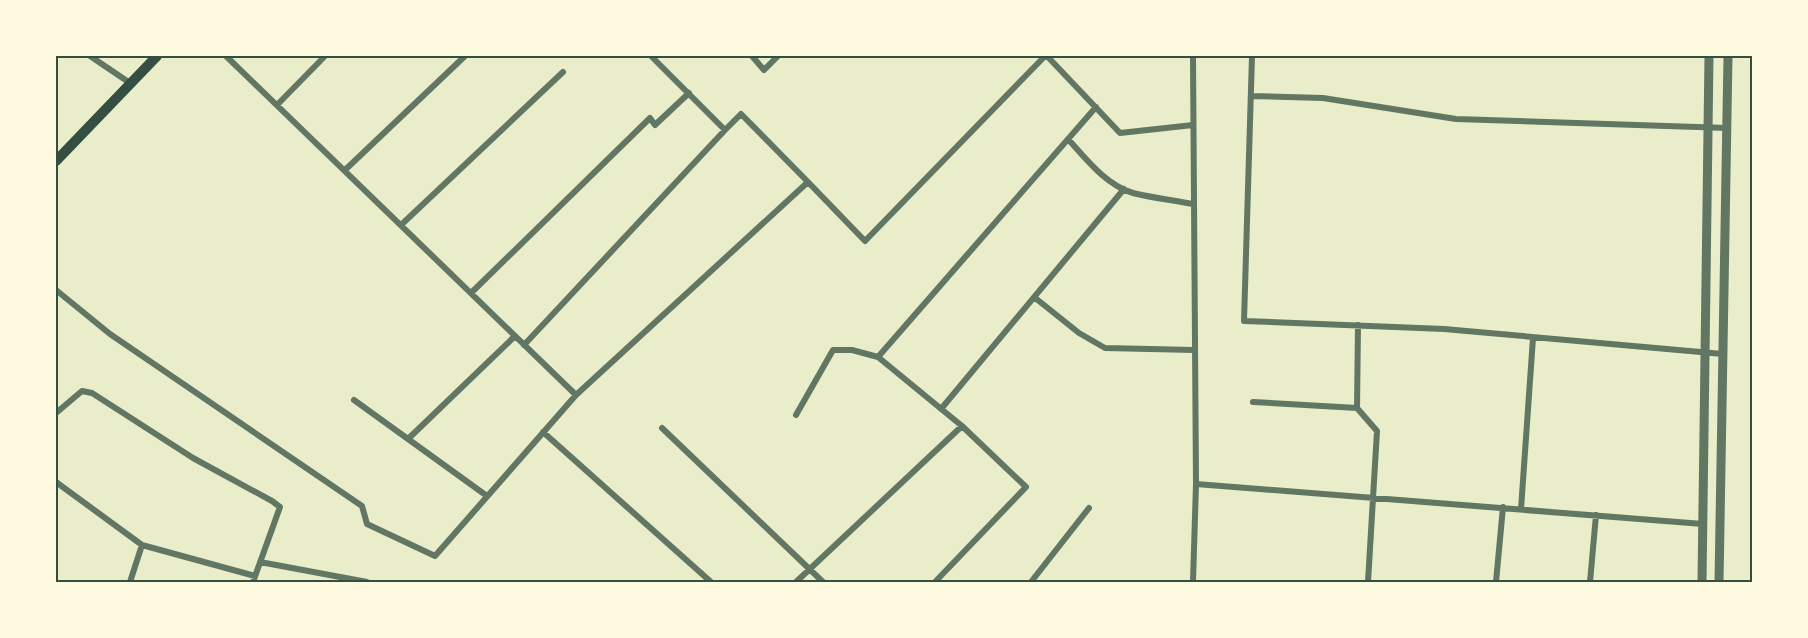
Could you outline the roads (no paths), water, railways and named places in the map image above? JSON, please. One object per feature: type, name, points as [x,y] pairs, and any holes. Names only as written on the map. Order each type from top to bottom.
[{"type":"main road","points":[[56,161],[157,56]]},
{"type":"street","points":[[90,56],[130,83]]},
{"type":"street","points":[[226,56],[576,395]]},
{"type":"street","points":[[277,105],[325,56]]},
{"type":"street","points":[[345,171],[465,56]]},
{"type":"street","points":[[651,56],[725,130]]},
{"type":"street","points":[[752,56],[764,70],[778,56]]},
{"type":"street","points":[[524,345],[741,114],[865,241],[1046,56],[1120,133],[1193,125]]},
{"type":"street","points":[[1193,56],[1196,484],[1193,582]]},
{"type":"street","points":[[1252,56],[1244,321],[1444,329],[1723,354]]},
{"type":"street","points":[[1702,582],[1709,56]]},
{"type":"street","points":[[1719,582],[1728,56]]},
{"type":"street","points":[[401,225],[563,72]]},
{"type":"street","points":[[471,293],[650,118],[656,125],[688,93]]},
{"type":"street","points":[[1251,96],[1323,98],[1456,119],[1727,128]]},
{"type":"street","points":[[878,357],[1095,107]]},
{"type":"street","points":[[1068,139],[1094,167],[1124,189],[1193,204]]},
{"type":"street","points":[[56,290],[110,334],[362,506],[367,524],[435,555],[576,395],[808,182]]},
{"type":"street","points":[[941,409],[1124,189]]},
{"type":"street","points":[[1034,297],[1079,333],[1105,348],[1194,350]]},
{"type":"street","points":[[1358,326],[1357,408],[1377,431],[1368,582]]},
{"type":"street","points":[[408,439],[515,336]]},
{"type":"street","points":[[1521,509],[1533,338]]},
{"type":"street","points":[[796,415],[833,350],[852,350],[878,357],[962,426],[1026,487],[935,582]]},
{"type":"street","points":[[56,413],[82,391],[92,393],[201,463],[279,507],[254,579],[142,545],[56,482]]},
{"type":"street","points":[[354,400],[487,496]]},
{"type":"street","points":[[1253,402],[1357,408]]},
{"type":"street","points":[[796,582],[962,426]]},
{"type":"street","points":[[662,428],[823,582]]},
{"type":"street","points":[[543,432],[711,582]]},
{"type":"street","points":[[1196,484],[1703,524]]},
{"type":"street","points":[[1496,582],[1503,507]]},
{"type":"street","points":[[1030,582],[1089,508]]},
{"type":"street","points":[[1590,582],[1596,515]]},
{"type":"street","points":[[130,582],[142,545]]},
{"type":"street","points":[[260,562],[367,582]]}]
